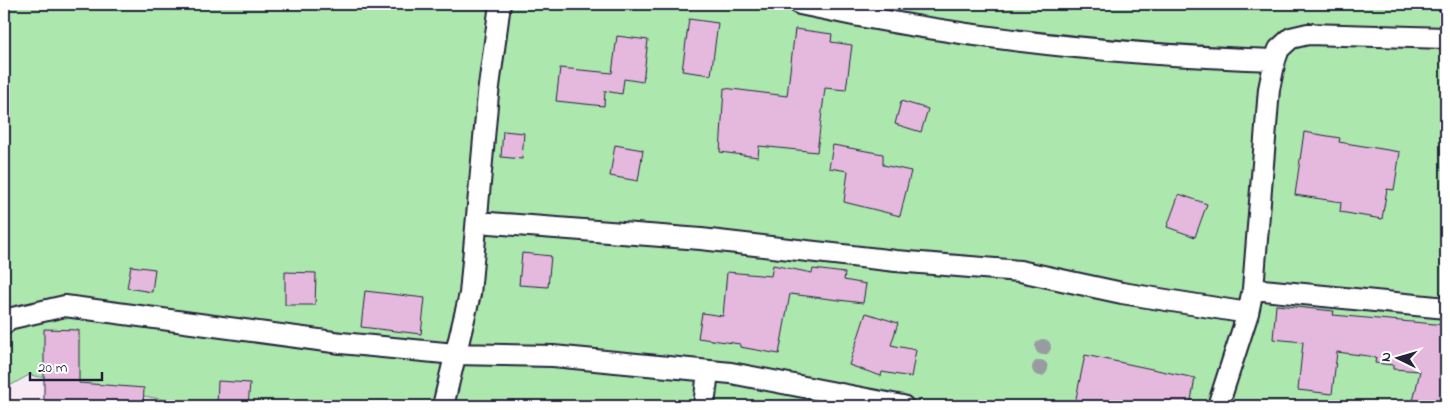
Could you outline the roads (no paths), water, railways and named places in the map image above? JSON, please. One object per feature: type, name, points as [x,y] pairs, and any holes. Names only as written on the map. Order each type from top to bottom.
[{"type":"street","points":[[443,406],[470,294],[488,94],[500,4]]},
{"type":"street","points":[[800,4],[990,38],[1172,57],[1275,60]]},
{"type":"street","points":[[1218,406],[1248,312],[1253,289],[1255,242],[1269,89],[1279,49],[1291,38],[1308,34],[1446,38]]},
{"type":"street","points":[[477,222],[711,240],[896,261],[1020,271],[1122,294],[1248,312]]},
{"type":"street","points":[[1253,289],[1446,308]]},
{"type":"street","points":[[4,324],[8,319],[65,306],[341,343],[455,354],[553,356],[731,373],[903,406]]},
{"type":"street","points":[[704,406],[708,371]]}]
